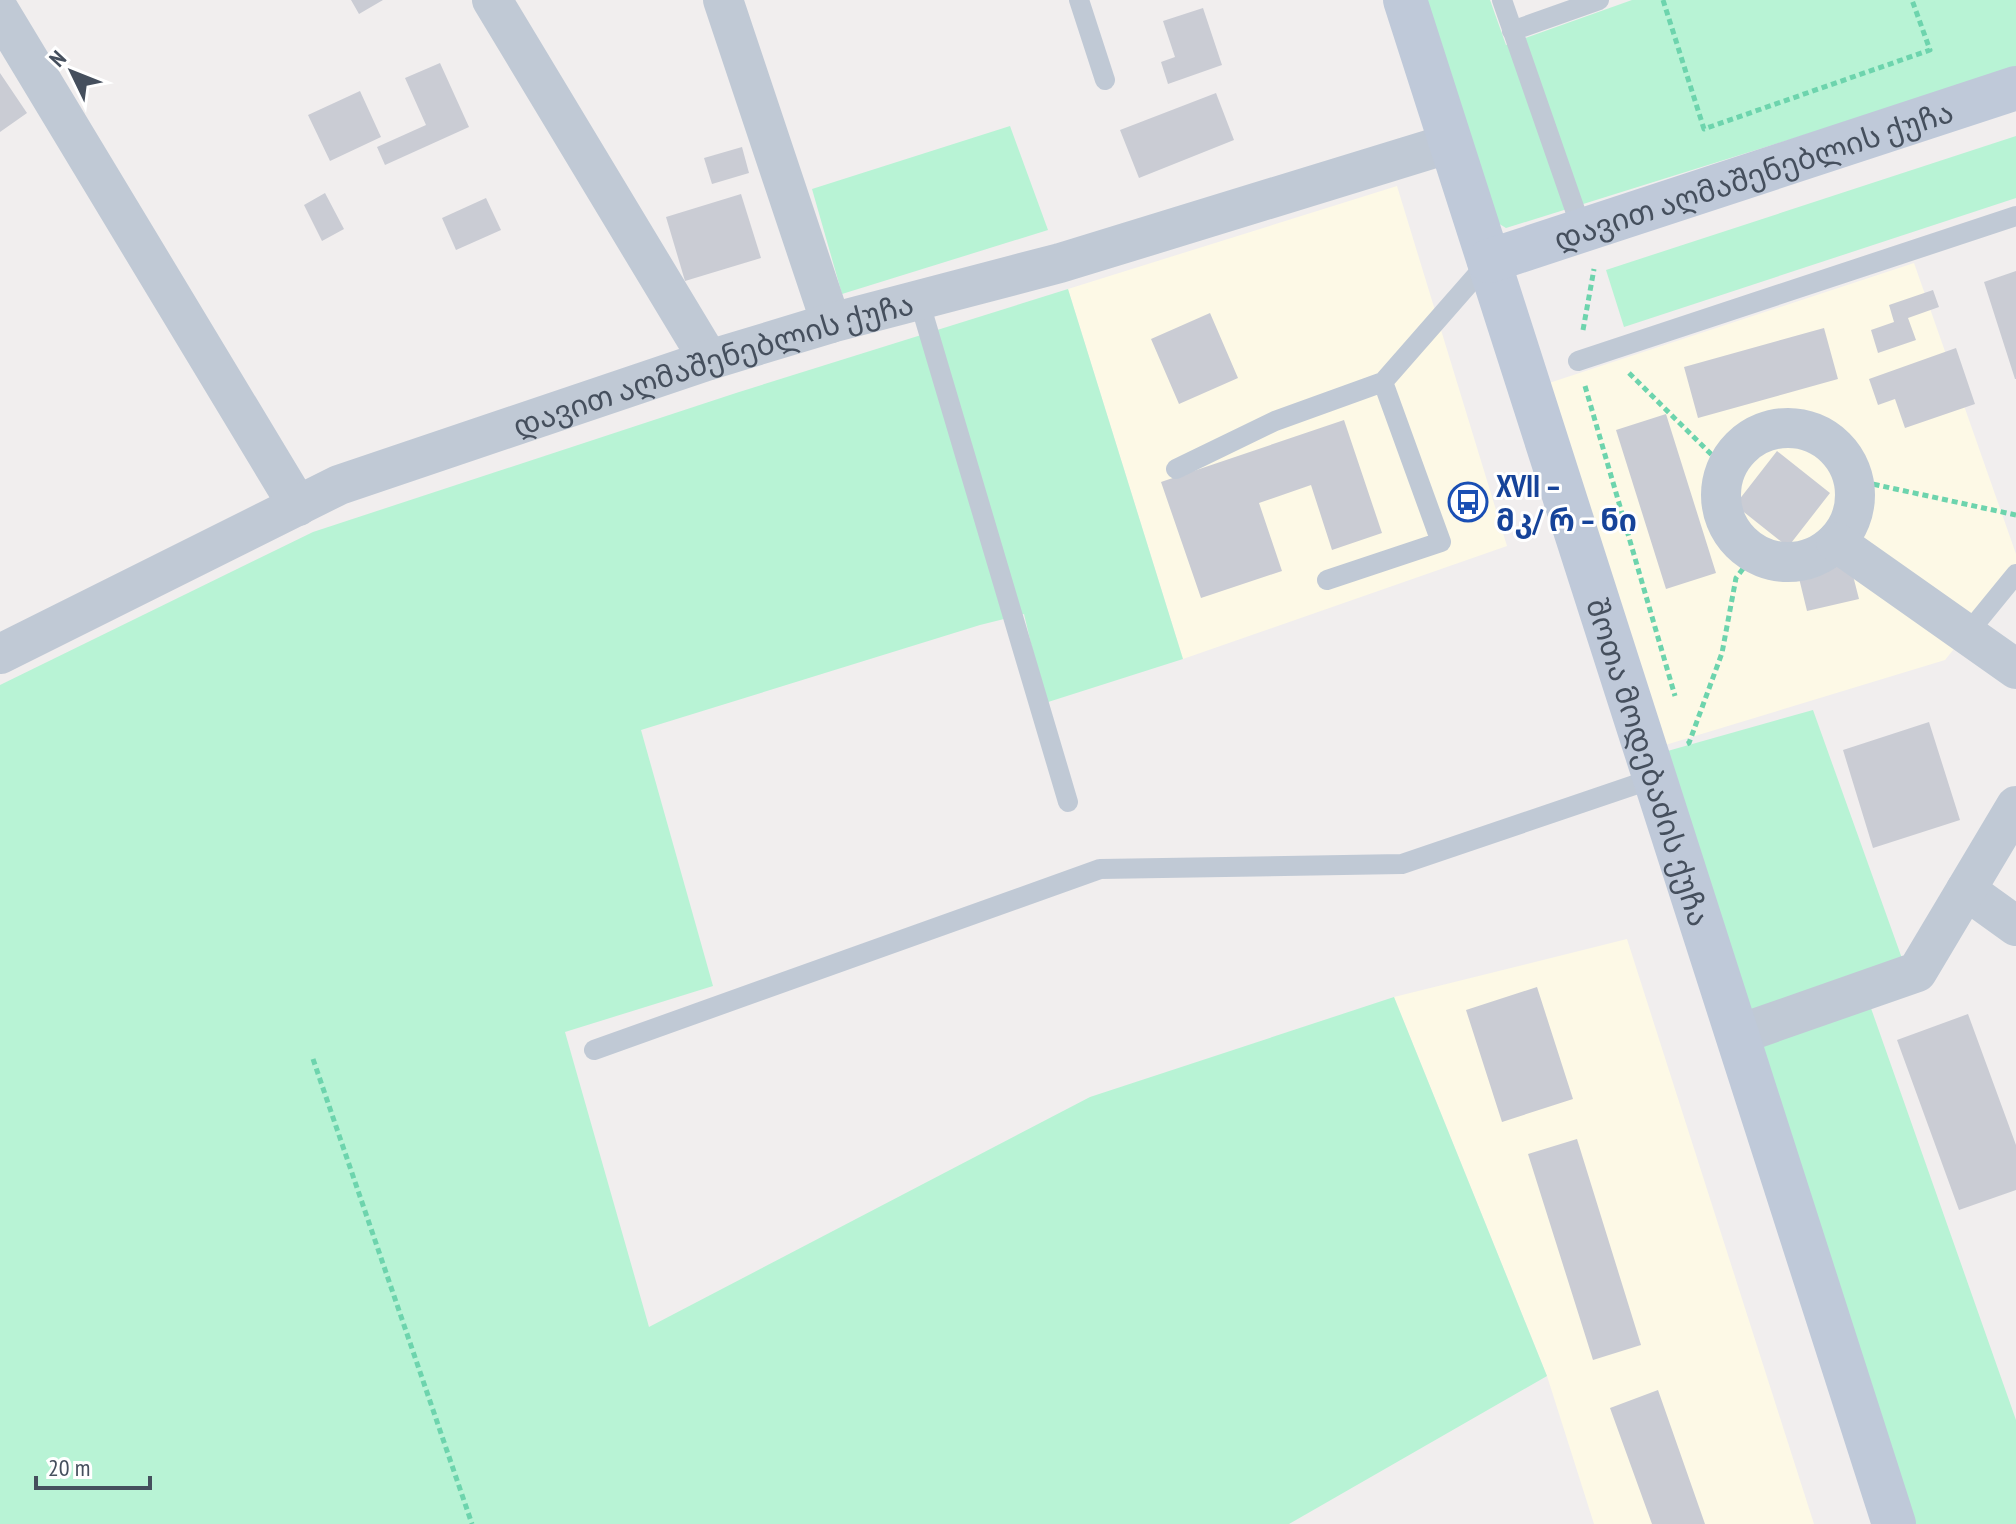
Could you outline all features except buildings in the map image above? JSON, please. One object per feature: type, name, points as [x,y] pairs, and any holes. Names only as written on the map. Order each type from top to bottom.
[{"type":"main road","name":"შოთა მოდებაძის ქუჩა","points":[[1405,0],[1894,1524]]},
{"type":"main road","name":"დავით აღმაშენებლის ქუჩა","points":[[1489,261],[2016,88]]},
{"type":"street","points":[[492,0],[709,360]]},
{"type":"street","points":[[723,0],[831,323]]},
{"type":"street","points":[[0,12],[298,506]]},
{"type":"street","name":"დავით აღმაშენებლის ქუჩა","points":[[0,654],[339,485],[709,360],[831,323],[1060,263],[1451,143]]},
{"type":"street","points":[[1794,427],[1821,435],[1842,454],[1854,480],[1855,502],[1848,524],[1836,542],[1822,554],[1805,560],[1787,563],[1754,554],[1735,538],[1723,516],[1720,492],[1725,468],[1741,445],[1766,430],[1794,427]]},
{"type":"street","points":[[1836,542],[2016,669]]},
{"type":"street","points":[[1737,1035],[1917,972],[2016,806]]},
{"type":"street","points":[[1966,890],[2016,926]]},
{"type":"lane","points":[[1079,0],[1105,80]]},
{"type":"lane","points":[[1502,0],[1582,230]]},
{"type":"lane","points":[[1512,31],[1599,0]]},
{"type":"lane","points":[[1578,361],[2016,216]]},
{"type":"lane","points":[[1176,469],[1275,421],[1383,382],[1489,261]]},
{"type":"lane","points":[[919,300],[1068,802]]},
{"type":"lane","points":[[1327,580],[1441,542],[1383,382]]},
{"type":"lane","points":[[1967,634],[2016,574]]},
{"type":"lane","points":[[594,1050],[1100,869],[1402,864],[1651,766]]},
{"type":"path","points":[[1663,0],[1704,129],[1930,50],[1912,0]]},
{"type":"path","points":[[1582,230],[1594,270],[1578,361],[1676,698]]},
{"type":"path","points":[[1607,351],[1725,468]]},
{"type":"path","points":[[1854,480],[2016,515]]},
{"type":"path","points":[[1651,766],[1689,743],[1722,653],[1736,578],[1754,554]]},
{"type":"path","points":[[1685,728],[1694,758]]},
{"type":"path","points":[[313,1059],[472,1524]]},
{"type":"shaded area","points":[[1397,186],[1507,546],[1183,659],[1068,289]]},
{"type":"shaded area","points":[[1914,263],[2016,554],[2016,572],[1945,660],[1662,746],[1546,384]]},
{"type":"shaded area","points":[[1627,939],[1814,1524],[1594,1524],[1547,1376],[1394,997]]},
{"type":"green space","points":[[1408,0],[1490,0],[1506,45],[1632,0],[2016,0],[2016,69],[1506,228],[1470,206]]},
{"type":"green space","points":[[1010,126],[1048,230],[842,294],[812,189]]},
{"type":"green space","points":[[2016,136],[2016,198],[1624,327],[1606,270]]},
{"type":"green space","points":[[1068,289],[1183,659],[1045,703],[1024,614],[641,730],[713,986],[565,1032],[649,1327],[1090,1097],[1394,997],[1547,1376],[1289,1524],[0,1524],[0,685],[313,532],[736,393]]},
{"type":"green space","points":[[1813,710],[1909,978],[1866,994],[2016,1420],[2016,1524],[1914,1524],[1664,752]]},
{"type":"place","name":"XVII – მკ/ რ – ნი","points":[[1468,502]]}]
